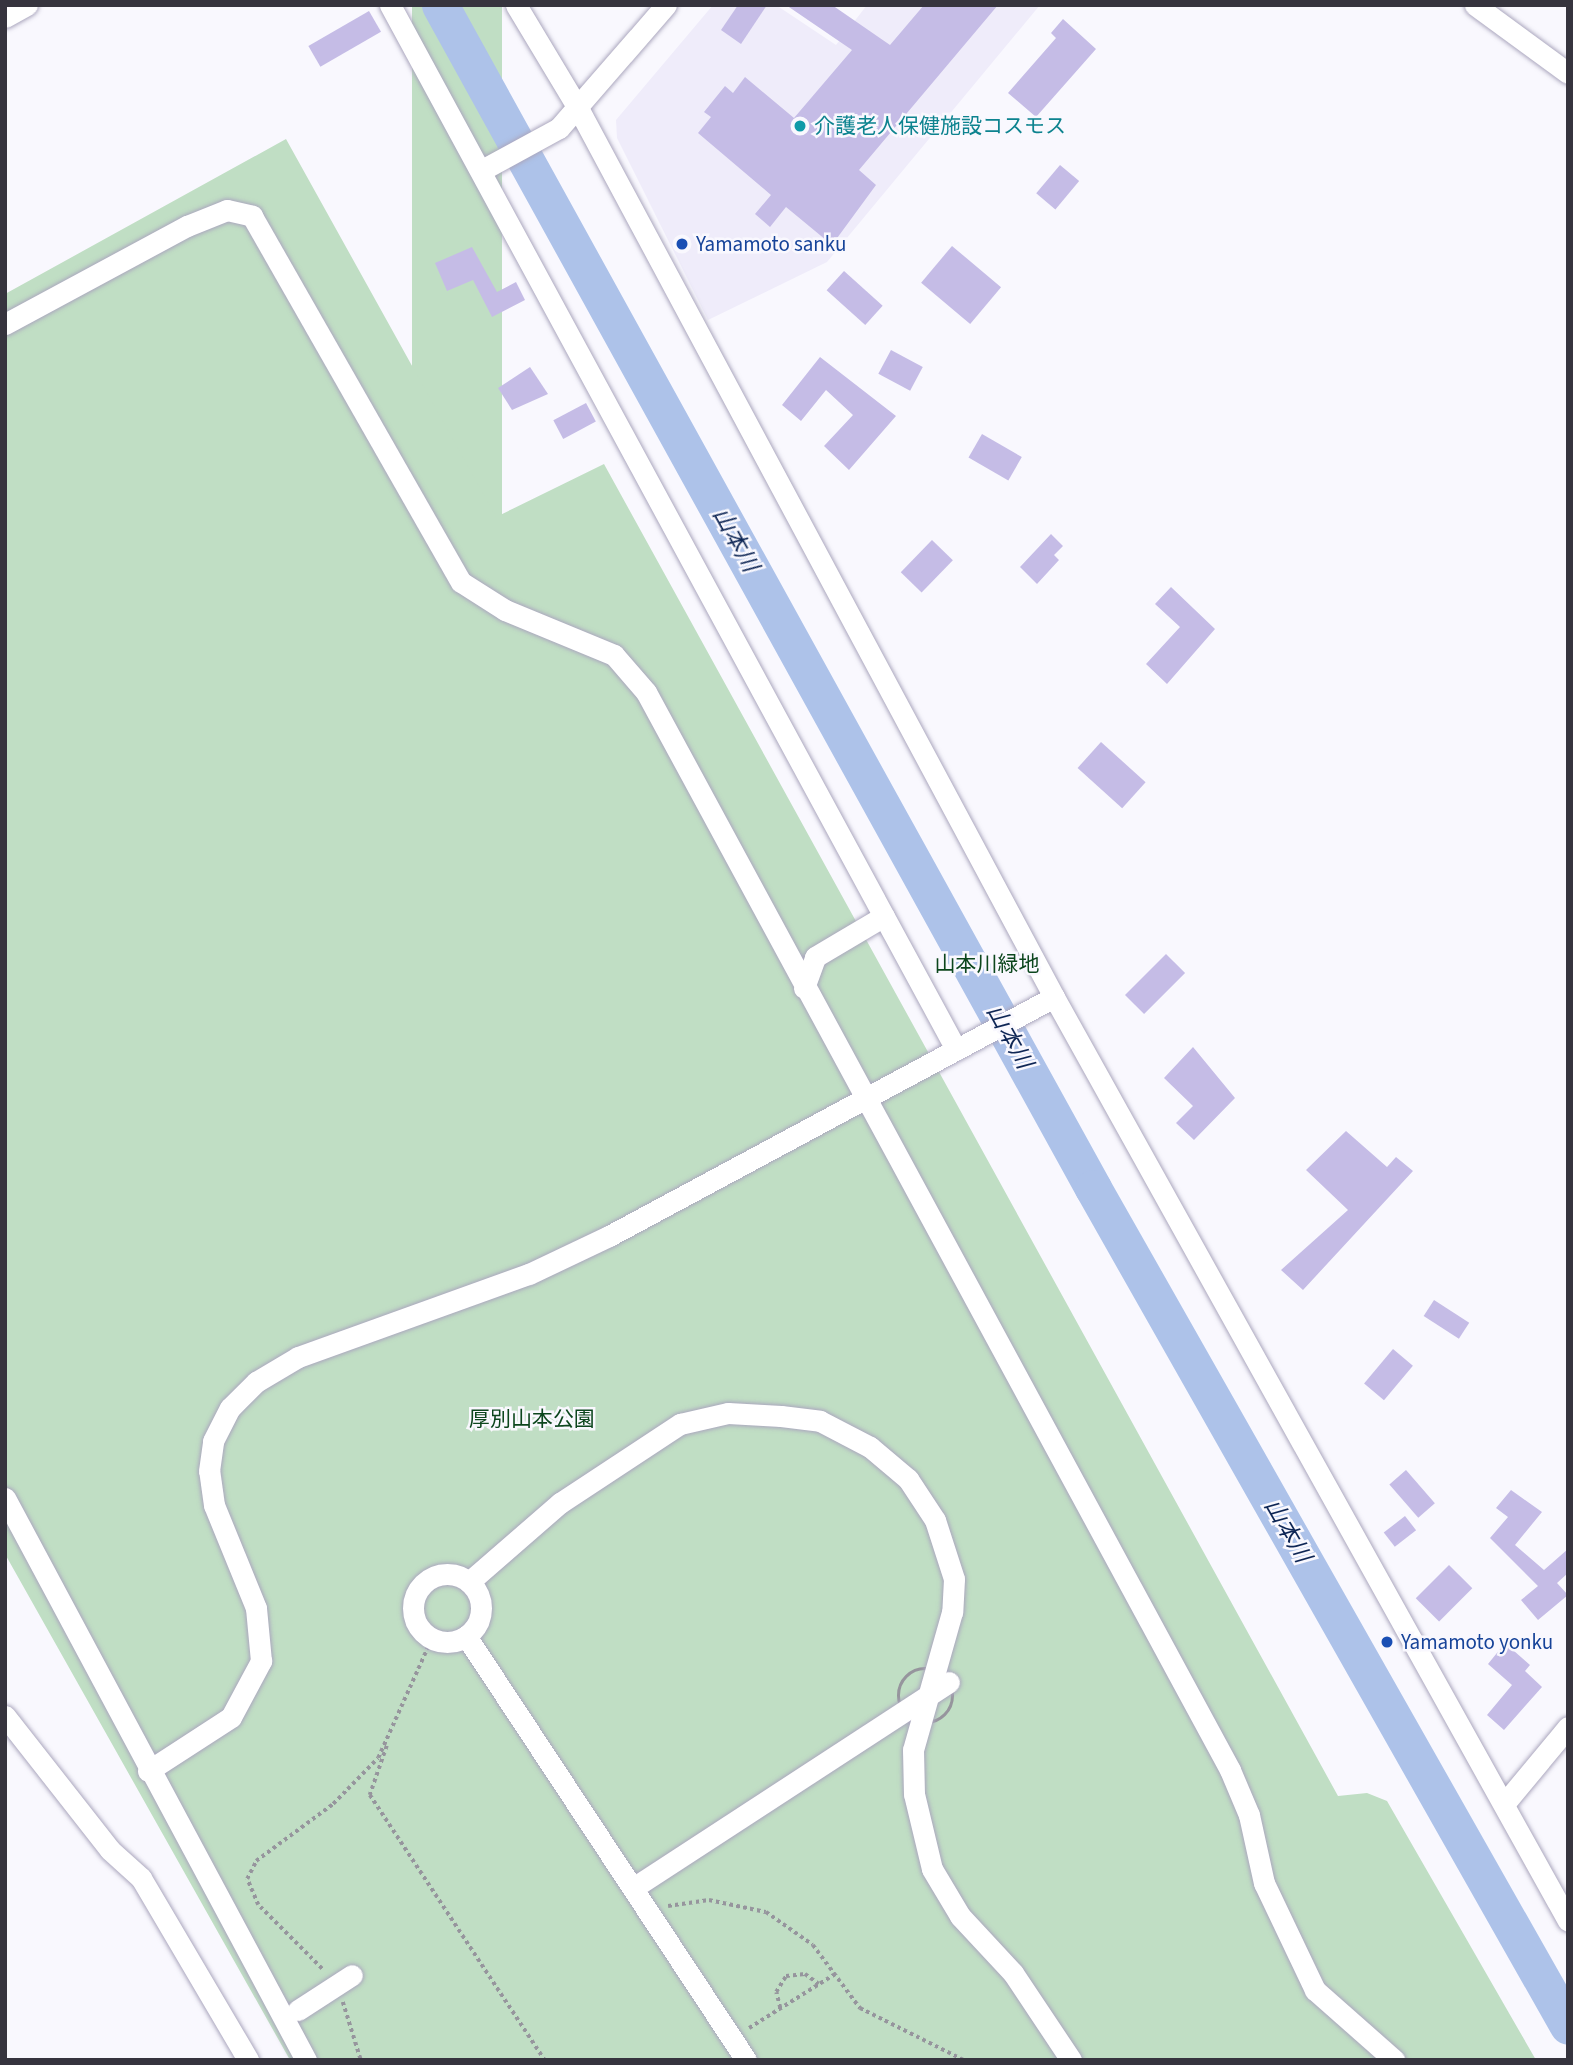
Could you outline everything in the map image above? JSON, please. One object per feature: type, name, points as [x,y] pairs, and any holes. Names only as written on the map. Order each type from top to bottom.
[{"type":"street","points":[[5,17],[27,5]]},
{"type":"street","points":[[390,5],[489,167],[884,916],[964,1045]]},
{"type":"street","points":[[516,5],[578,108],[1054,997],[1568,1921]]},
{"type":"street","points":[[489,167],[538,140],[578,108],[666,5]]},
{"type":"street","points":[[1475,5],[1568,73]]},
{"type":"street","points":[[5,324],[187,226],[227,209],[252,216],[461,582],[505,610],[614,656],[646,692],[1230,1770],[1249,1815],[1264,1883],[1315,1990],[1394,2060]]},
{"type":"street","points":[[804,988],[815,957],[884,916]]},
{"type":"street","points":[[148,1771],[231,1717],[261,1661],[256,1608],[214,1505],[209,1471],[213,1441],[230,1408],[256,1382],[298,1357],[529,1274],[685,1199],[1054,997]]},
{"type":"street","points":[[469,1582],[560,1503],[680,1424],[728,1413],[820,1421],[870,1447],[908,1479],[935,1520],[954,1579],[952,1612],[914,1750],[914,1794],[932,1869],[960,1916],[1013,1973],[1071,2060]]},
{"type":"street","points":[[5,1498],[148,1771],[306,2060]]},
{"type":"street","points":[[444,1574],[469,1582],[481,1609],[466,1636],[432,1638],[414,1617],[420,1587],[444,1574]]},
{"type":"street","points":[[466,1636],[746,2060]]},
{"type":"street","points":[[633,1888],[949,1682]]},
{"type":"street","points":[[5,1716],[110,1850],[141,1878],[248,2060]]},
{"type":"street","points":[[1504,1804],[1568,1727]]},
{"type":"street","points":[[298,2010],[344,1980]]},
{"type":"path","points":[[432,1638],[390,1737],[370,1795],[545,2060]]},
{"type":"path","points":[[361,2060],[344,1980],[258,1905],[247,1879],[269,1849],[356,1783],[390,1737]]},
{"type":"path","points":[[649,1913],[688,1901],[750,1907],[798,1933],[867,2013],[964,2060]]},
{"type":"path","points":[[780,2008],[776,1992],[786,1976],[805,1974],[819,1984]]},
{"type":"path","points":[[732,2038],[835,1974]]},
{"type":"shaded area","points":[[713,5],[776,5],[836,45],[867,5],[1040,5],[827,262],[708,320],[617,138],[616,120]]},
{"type":"green space","points":[[412,5],[502,5],[502,1169],[412,1169]]},
{"type":"green space","name":"厚別山本公園","points":[[286,139],[496,517],[604,464],[1338,1796],[1367,1793],[1387,1801],[1536,2060],[290,2060],[5,1554],[5,294]]},
{"type":"building","points":[[738,5],[767,5],[741,44],[721,30]]},
{"type":"building","name":"介護老人保健施設コスモス","points":[[786,5],[832,5],[890,45],[924,5],[998,5],[859,170],[876,185],[832,245],[786,207],[770,227],[755,214],[771,195],[698,133],[711,117],[704,112],[725,86],[733,93],[745,77],[794,118],[852,50]]},
{"type":"building","points":[[369,11],[381,32],[320,67],[308,46]]},
{"type":"building","points":[[1063,19],[1096,49],[1036,117],[1008,93],[1056,38],[1051,33]]},
{"type":"building","points":[[1060,165],[1079,181],[1055,209],[1036,193]]},
{"type":"building","points":[[952,246],[1001,287],[970,324],[921,283]]},
{"type":"building","points":[[472,247],[497,292],[516,282],[525,300],[492,317],[473,280],[447,291],[435,263]]},
{"type":"building","points":[[844,271],[883,306],[865,325],[827,290]]},
{"type":"building","points":[[891,350],[923,367],[910,391],[878,374]]},
{"type":"building","points":[[820,357],[896,416],[849,470],[824,446],[853,415],[826,390],[801,421],[782,405]]},
{"type":"building","points":[[530,367],[548,394],[512,410],[498,388]]},
{"type":"building","points":[[586,403],[596,422],[563,439],[553,420]]},
{"type":"building","points":[[982,434],[1022,457],[1008,480],[968,457]]},
{"type":"building","points":[[1051,534],[1063,546],[1054,555],[1059,560],[1037,584],[1020,567]]},
{"type":"building","points":[[932,540],[953,560],[922,593],[901,572]]},
{"type":"building","points":[[1171,587],[1215,629],[1167,684],[1146,664],[1180,627],[1155,604]]},
{"type":"building","points":[[1101,742],[1146,782],[1122,808],[1078,768]]},
{"type":"building","points":[[1166,954],[1185,973],[1144,1014],[1125,995]]},
{"type":"building","points":[[1193,1047],[1235,1098],[1194,1140],[1176,1123],[1193,1106],[1164,1078]]},
{"type":"building","points":[[1346,1131],[1387,1167],[1396,1157],[1413,1171],[1303,1290],[1281,1270],[1348,1210],[1306,1170]]},
{"type":"building","points":[[1434,1300],[1469,1323],[1459,1339],[1424,1316]]},
{"type":"building","points":[[1393,1349],[1413,1366],[1384,1400],[1364,1383]]},
{"type":"building","points":[[1406,1470],[1435,1503],[1418,1518],[1389,1484]]},
{"type":"building","points":[[1511,1490],[1542,1512],[1515,1545],[1544,1570],[1568,1549],[1568,1573],[1557,1583],[1568,1595],[1538,1620],[1521,1600],[1538,1586],[1490,1538],[1508,1517],[1496,1508]]},
{"type":"building","points":[[1405,1516],[1416,1530],[1395,1547],[1384,1533]]},
{"type":"building","points":[[1449,1565],[1472,1588],[1439,1622],[1416,1598]]},
{"type":"building","points":[[1505,1643],[1530,1665],[1525,1671],[1542,1687],[1504,1730],[1487,1715],[1512,1685],[1488,1664]]},
{"type":"waterway","name":"山本川","points":[[440,5],[1093,1188],[1568,2026]]},
{"type":"place","name":"介護老人保健施設コスモス","points":[[800,126]]},
{"type":"place","name":"Yamamoto sanku","points":[[682,244]]},
{"type":"place","name":"Yamamoto yonku","points":[[1387,1642]]},
{"type":"park label","name":"山本川緑地","points":[[987,964]]}]
